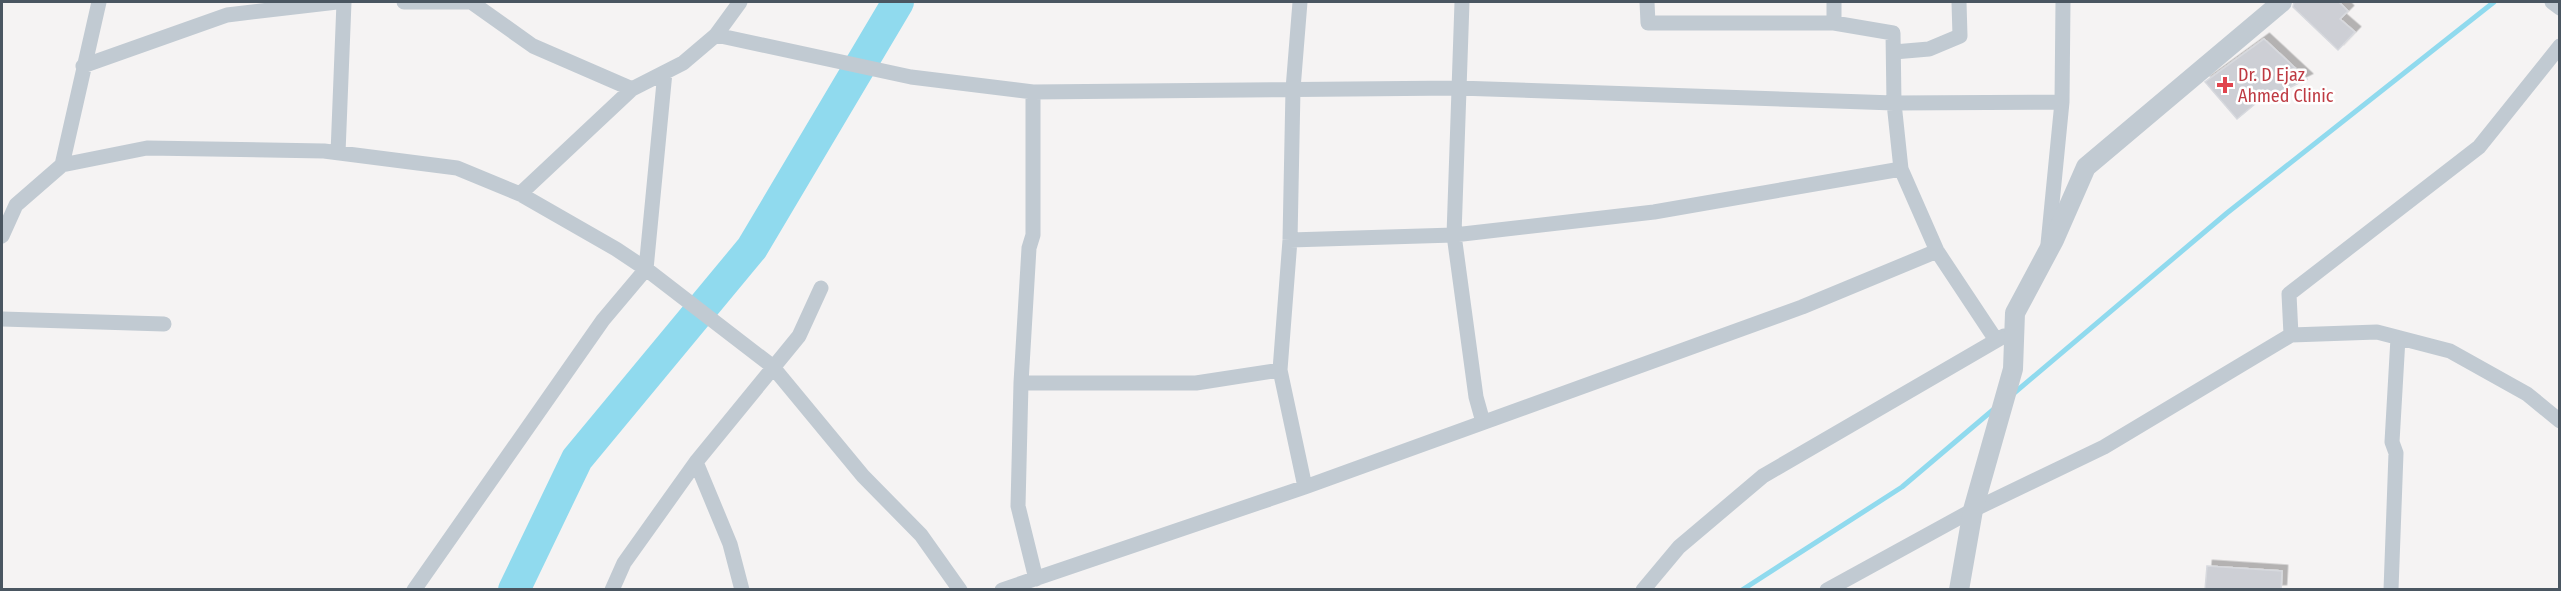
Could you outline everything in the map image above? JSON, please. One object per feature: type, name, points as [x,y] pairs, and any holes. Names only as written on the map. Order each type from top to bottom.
[{"type":"street","points":[[62,165],[99,2]]},
{"type":"street","points":[[83,66],[227,15],[337,2]]},
{"type":"street","points":[[338,153],[344,2]]},
{"type":"street","points":[[404,2],[471,2],[533,46],[632,89]]},
{"type":"street","points":[[520,194],[632,89],[683,63],[716,35],[740,2]]},
{"type":"street","points":[[1300,2],[1293,89],[1290,240],[1280,370],[1305,487]]},
{"type":"street","points":[[1462,2],[1454,235],[1476,397],[1483,422]]},
{"type":"street","points":[[1647,2],[1648,23],[1834,23],[1893,33],[1894,103],[1900,169],[1937,251],[1996,340]]},
{"type":"street","points":[[1834,2],[1834,23]]},
{"type":"street","points":[[1894,52],[1929,49],[1960,36],[1959,2]]},
{"type":"street","points":[[2047,253],[2062,102],[2062,2]]},
{"type":"street","points":[[1959,590],[1973,510],[2013,369],[2015,313],[2047,253],[2086,167],[2282,2]]},
{"type":"street","points":[[2552,2],[2559,8]]},
{"type":"street","points":[[716,35],[911,77],[1033,92],[1458,88],[1894,103],[2062,102]]},
{"type":"street","points":[[2291,335],[2289,294],[2479,147],[2559,46]]},
{"type":"street","points":[[414,590],[603,320],[646,268],[665,72]]},
{"type":"street","points":[[1033,92],[1033,235],[1029,248],[1021,383],[1018,506],[1036,579]]},
{"type":"street","points":[[2,236],[16,205],[62,165],[147,148],[338,153],[457,168],[520,194],[646,268],[772,366],[863,476],[921,535],[960,590]]},
{"type":"street","points":[[1290,240],[1454,235],[1654,212],[1900,169]]},
{"type":"street","points":[[1002,590],[1305,487],[1802,307],[1937,251]]},
{"type":"street","points":[[612,590],[624,563],[696,462],[772,366],[799,336],[821,288]]},
{"type":"street","points":[[2,319],[164,324]]},
{"type":"street","points":[[1643,590],[1679,547],[1763,476],[2014,330]]},
{"type":"street","points":[[1827,590],[1973,510],[2104,447],[2291,335],[2377,332],[2450,351],[2527,394],[2559,421]]},
{"type":"street","points":[[2391,590],[2396,453],[2392,442],[2398,338]]},
{"type":"street","points":[[1021,383],[1196,383],[1280,370]]},
{"type":"street","points":[[696,462],[730,544],[742,590]]},
{"type":"building","points":[[2294,2],[2339,2],[2348,11],[2340,19],[2355,32],[2338,50],[2293,7]]},
{"type":"building","points":[[2264,39],[2307,79],[2271,97],[2268,93],[2237,119],[2205,82]]},
{"type":"building","points":[[2207,566],[2282,571],[2281,590],[2205,590]]},
{"type":"waterway","points":[[514,590],[577,459],[752,248],[898,2]]},
{"type":"waterway","points":[[2013,394],[2227,213],[2494,2]]},
{"type":"waterway","points":[[1742,590],[1902,487],[1994,409]]},
{"type":"place","name":"Dr. D Ejaz Ahmed Clinic","points":[[2225,85]]}]
